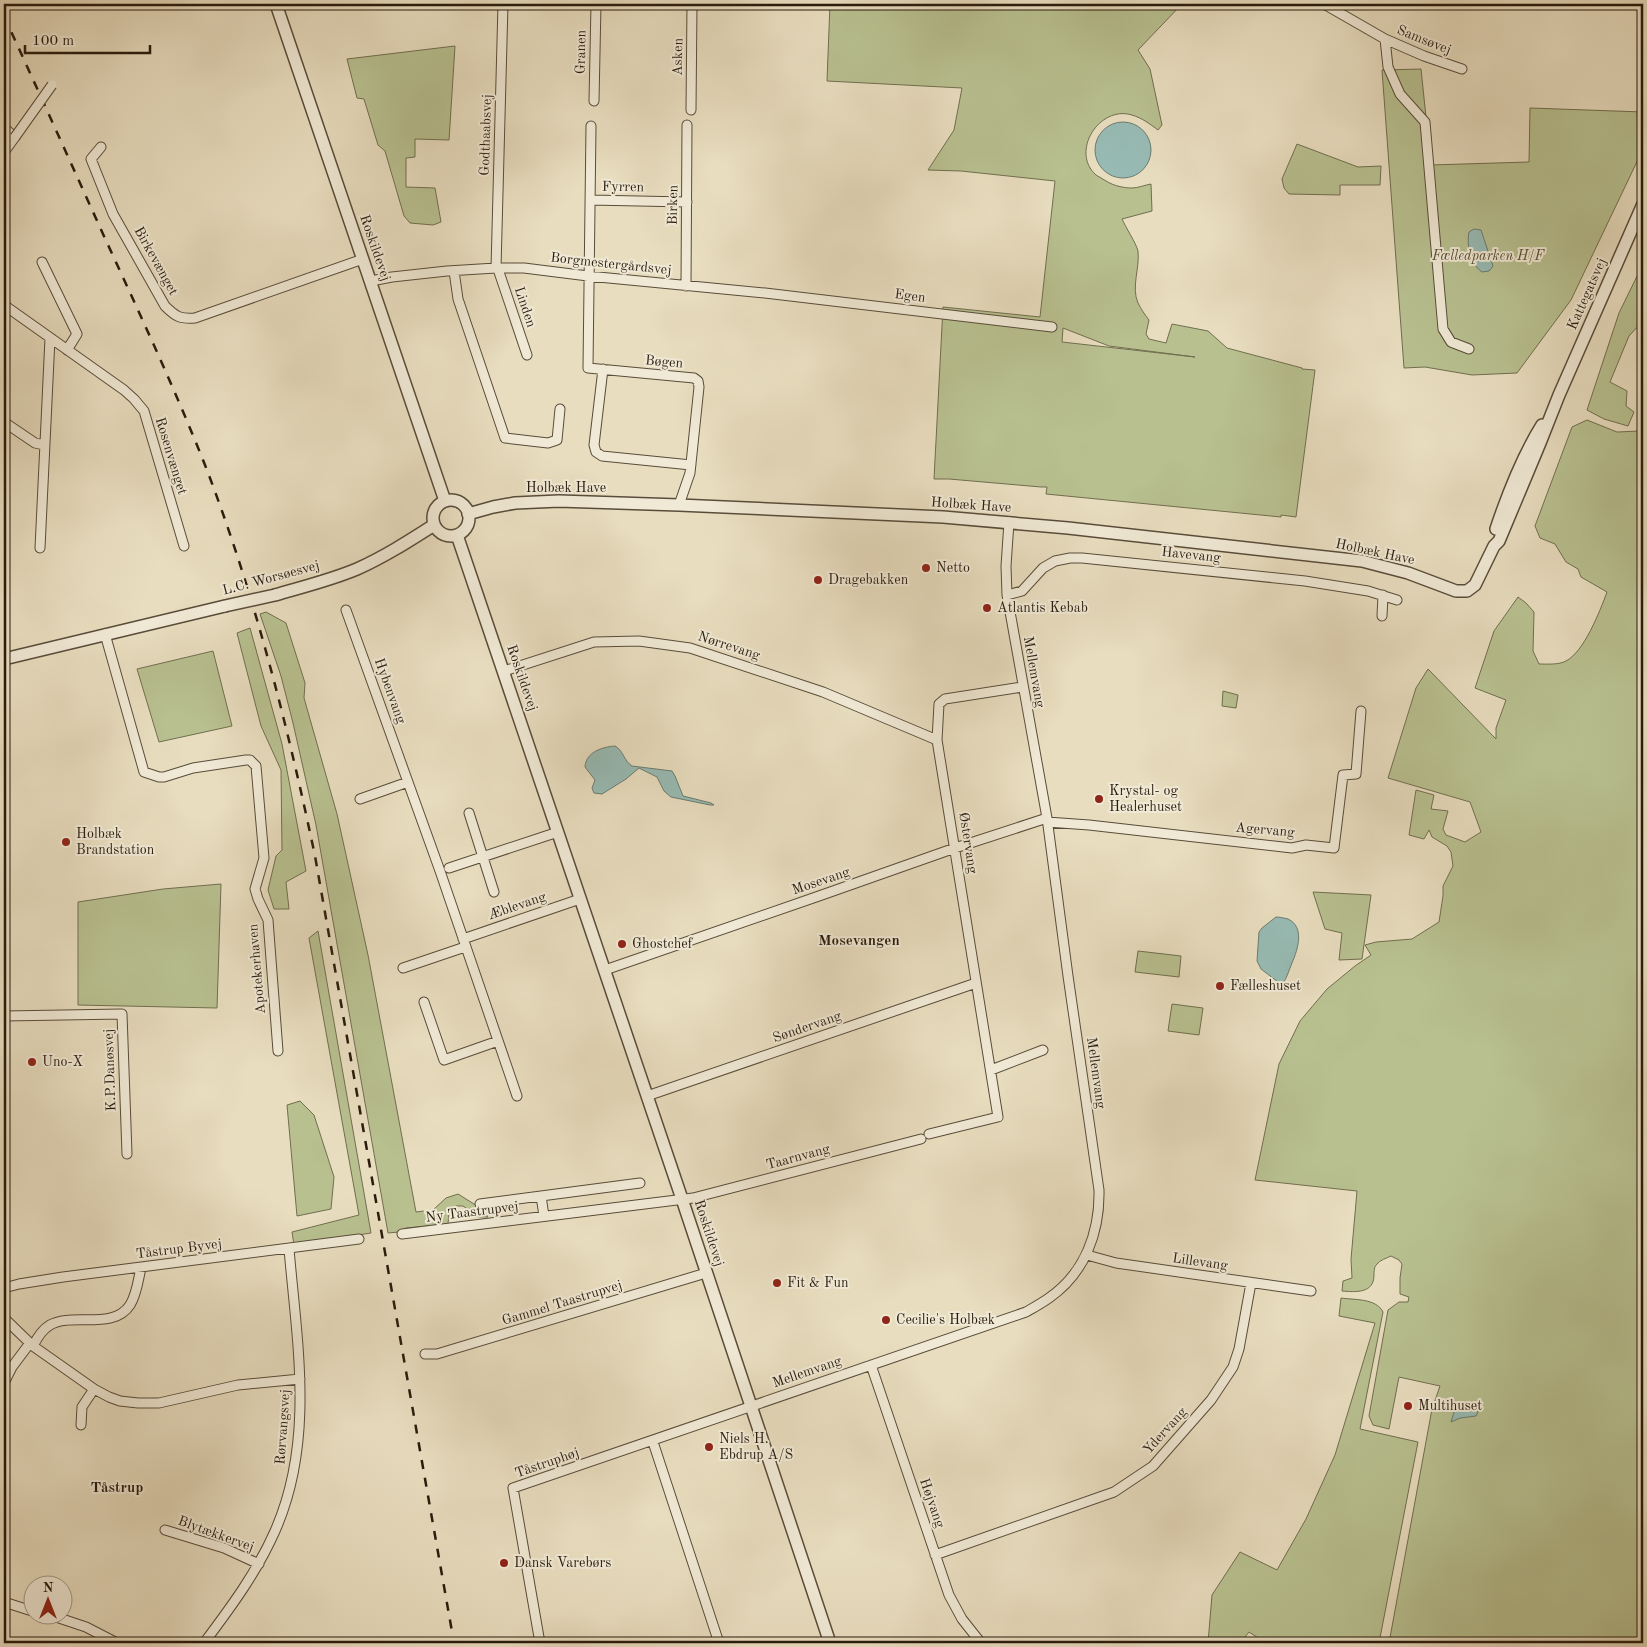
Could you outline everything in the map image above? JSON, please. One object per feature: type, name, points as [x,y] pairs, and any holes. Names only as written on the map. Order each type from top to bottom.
[{"type":"street","name":"Roskildevej","points":[[276,4],[446,501]]},
{"type":"street","name":"Godthaabsvej","points":[[498,268],[503,4]]},
{"type":"street","name":"Granen","points":[[594,101],[596,4]]},
{"type":"street","name":"Asken","points":[[690,110],[692,4]]},
{"type":"street","name":"Samsøvej","points":[[1324,4],[1385,39],[1424,56],[1462,69]]},
{"type":"street","points":[[1385,39],[1388,67],[1400,94],[1425,122],[1443,330],[1451,342],[1469,349]]},
{"type":"street","points":[[4,152],[52,85]]},
{"type":"street","name":"Birken","points":[[686,286],[687,125]]},
{"type":"street","name":"Fyrren","points":[[588,276],[591,126]]},
{"type":"street","points":[[4,128],[15,137]]},
{"type":"street","name":"Birkevænget","points":[[101,147],[91,159],[113,214],[165,306],[174,315],[184,318],[195,318],[364,259]]},
{"type":"street","name":"Fyrren","points":[[590,200],[686,202]]},
{"type":"street","name":"Kattegatsvej","points":[[1467,592],[1475,585],[1494,546],[1499,541],[1559,395],[1643,204]]},
{"type":"street","points":[[42,262],[76,334],[67,350]]},
{"type":"street","name":"Borgmestergårdsvej","points":[[371,281],[392,276],[498,268],[524,268],[686,286],[765,292]]},
{"type":"street","name":"Linden","points":[[498,268],[527,355]]},
{"type":"street","points":[[454,271],[458,299],[505,438],[548,442],[557,440],[560,408]]},
{"type":"street","points":[[588,276],[588,368],[603,370],[594,444],[596,452],[602,456],[691,465]]},
{"type":"street","name":"Egen","points":[[765,292],[1052,326]]},
{"type":"street","name":"Rosenvænget","points":[[4,305],[124,390],[144,412],[184,546]]},
{"type":"street","points":[[40,548],[50,338]]},
{"type":"street","name":"Bøgen","points":[[603,370],[696,380],[699,387],[691,465],[688,481],[678,505]]},
{"type":"street","name":"Kattegatsvej","points":[[1494,546],[1493,539],[1508,495],[1533,439],[1559,395]]},
{"type":"street","points":[[4,422],[35,443],[44,444]]},
{"type":"street","points":[[453,500],[460,503],[465,507],[468,514],[466,526],[457,535],[452,536],[441,533],[434,525],[434,513],[440,504],[446,501],[453,500]]},
{"type":"street","name":"Holbæk Have","points":[[468,514],[493,506],[538,502],[678,505],[943,517],[1010,522],[1347,559],[1401,571],[1452,590],[1467,592]]},
{"type":"street","name":"Mellemvang","points":[[752,1407],[1026,1312],[1050,1298],[1069,1280],[1087,1255],[1098,1218],[1099,1190],[1047,820],[1006,595],[1006,566],[1010,522]]},
{"type":"street","name":"L.C. Worsøesvej","points":[[4,659],[310,585],[355,569],[388,553],[434,525]]},
{"type":"street","name":"Roskildevej","points":[[457,535],[830,1643]]},
{"type":"street","name":"Havevang","points":[[1006,595],[1022,591],[1043,568],[1055,561],[1082,558],[1305,581],[1368,591],[1397,600]]},
{"type":"street","points":[[1382,616],[1384,595]]},
{"type":"street","name":"Hybenvang","points":[[346,610],[408,782],[444,870],[464,943],[517,1096]]},
{"type":"street","name":"Apotekerhaven","points":[[105,634],[144,772],[164,777],[193,768],[246,760],[250,760],[256,766],[264,858],[255,889],[268,920],[278,1051]]},
{"type":"street","name":"Nørrevang","points":[[504,671],[589,642],[633,640],[676,645],[823,692],[937,740]]},
{"type":"street","name":"Østervang","points":[[930,1134],[998,1117],[937,740],[938,707],[940,702],[945,700],[1022,686]]},
{"type":"street","name":"Agervang","points":[[1047,820],[1292,848],[1306,845],[1334,848],[1343,775],[1356,774],[1361,712]]},
{"type":"street","points":[[360,799],[408,782]]},
{"type":"street","points":[[469,813],[494,892]]},
{"type":"street","name":"Mosevang","points":[[604,970],[833,892],[955,848],[1047,820]]},
{"type":"street","points":[[444,870],[558,832]]},
{"type":"street","name":"Æblevang","points":[[464,943],[580,899]]},
{"type":"street","points":[[403,968],[464,943]]},
{"type":"street","name":"Søndervang","points":[[647,1096],[976,984]]},
{"type":"street","points":[[424,1002],[444,1060],[498,1042]]},
{"type":"street","name":"K.P.Danøsvej","points":[[4,1016],[122,1014],[127,1154]]},
{"type":"street","points":[[991,1070],[1043,1050]]},
{"type":"street","name":"Taarnvang","points":[[682,1199],[693,1198],[921,1139]]},
{"type":"street","name":"Ny Taastrupvej","points":[[480,1204],[640,1183]]},
{"type":"street","points":[[541,1196],[544,1216]]},
{"type":"street","name":"Ny Taastrupvej","points":[[402,1234],[682,1199]]},
{"type":"street","name":"Tåstrup Byvej","points":[[4,1288],[63,1277],[359,1239]]},
{"type":"street","name":"Rørvangsvej","points":[[204,1643],[259,1564],[276,1528],[287,1498],[295,1465],[300,1420],[300,1379],[288,1249]]},
{"type":"street","name":"Lillevang","points":[[1087,1255],[1121,1264],[1311,1291]]},
{"type":"street","points":[[4,1383],[12,1368],[31,1344],[45,1329],[54,1323],[110,1319],[125,1311],[132,1301],[141,1268]]},
{"type":"street","name":"Gammel Taastrupvej","points":[[426,1354],[437,1354],[706,1273]]},
{"type":"street","name":"Ydervang","points":[[935,1554],[1114,1492],[1153,1466],[1211,1400],[1233,1367],[1240,1349],[1251,1283]]},
{"type":"street","points":[[4,1318],[31,1344],[94,1389],[120,1401],[158,1403],[238,1385],[300,1379]]},
{"type":"street","name":"Højvang","points":[[871,1365],[949,1594],[962,1619],[981,1643]]},
{"type":"street","points":[[82,1425],[82,1407],[94,1389]]},
{"type":"street","name":"Tåstruphøj","points":[[540,1643],[513,1488],[752,1407]]},
{"type":"street","points":[[653,1442],[720,1643]]},
{"type":"street","name":"Blytækkervej","points":[[165,1530],[220,1546],[259,1564]]},
{"type":"street","points":[[4,1602],[22,1608]]},
{"type":"street","points":[[72,1622],[86,1627],[116,1643]]},
{"type":"green space","points":[[830,4],[1182,4],[1138,50],[1150,69],[1162,125],[1158,130],[1143,119],[1132,115],[1120,114],[1109,117],[1099,124],[1092,133],[1087,143],[1086,155],[1089,165],[1096,175],[1112,184],[1137,188],[1151,184],[1152,211],[1122,219],[1138,251],[1135,291],[1139,305],[1149,320],[1146,334],[1149,339],[1166,343],[1172,324],[1208,331],[1227,348],[1302,369],[1315,370],[1296,517],[1046,494],[1047,487],[934,479],[943,307],[1040,317],[1055,181],[961,171],[928,170],[954,130],[962,88],[827,81]],"holes":[[[1063,328],[1109,346],[1195,357],[1062,342]]]},
{"type":"green space","points":[[455,46],[449,140],[415,139],[415,157],[406,158],[406,187],[435,188],[441,222],[433,225],[410,223],[404,216],[385,151],[378,145],[364,99],[357,98],[347,59]]},
{"type":"green space","name":"Fælledparken H/F","points":[[1421,69],[1431,165],[1529,162],[1530,108],[1643,112],[1643,149],[1571,300],[1517,373],[1472,375],[1425,367],[1404,368],[1382,70]]},
{"type":"green space","points":[[1297,144],[1358,167],[1381,166],[1380,185],[1340,185],[1340,195],[1289,194],[1284,188],[1282,179]]},
{"type":"green space","points":[[1643,264],[1643,321],[1629,336],[1610,382],[1627,391],[1626,406],[1634,412],[1628,426],[1604,419],[1587,410],[1619,313]]},
{"type":"green space","points":[[1587,420],[1617,432],[1640,431],[1643,440],[1643,1643],[1389,1643],[1432,1409],[1440,1386],[1399,1377],[1389,1429],[1373,1425],[1369,1416],[1388,1310],[1399,1302],[1408,1302],[1409,1297],[1400,1294],[1402,1264],[1391,1256],[1386,1258],[1376,1265],[1373,1281],[1367,1289],[1342,1291],[1343,1281],[1352,1278],[1351,1259],[1357,1191],[1255,1180],[1279,1064],[1300,1021],[1327,989],[1371,955],[1365,945],[1376,942],[1412,939],[1439,922],[1443,886],[1453,866],[1451,852],[1447,846],[1432,837],[1429,830],[1424,839],[1409,835],[1416,790],[1434,795],[1431,809],[1448,811],[1443,829],[1446,835],[1465,842],[1481,832],[1470,802],[1388,778],[1416,688],[1428,669],[1496,739],[1496,728],[1506,700],[1475,688],[1494,631],[1518,597],[1534,612],[1533,651],[1539,664],[1560,663],[1573,656],[1596,620],[1607,592],[1581,577],[1578,569],[1566,562],[1555,544],[1540,538],[1535,526],[1572,427]]},
{"type":"green space","points":[[266,612],[286,623],[305,683],[304,698],[337,814],[368,955],[416,1212],[433,1210],[446,1198],[458,1194],[482,1209],[488,1217],[479,1217],[463,1206],[456,1206],[449,1212],[448,1224],[406,1228],[399,1232],[388,1233],[316,825],[281,676],[260,614]]},
{"type":"green space","points":[[250,628],[282,744],[306,871],[286,882],[289,909],[274,909],[268,890],[276,856],[282,850],[281,770],[261,726],[237,633]]},
{"type":"green space","points":[[213,651],[232,726],[159,742],[137,669]]},
{"type":"green space","points":[[1223,691],[1238,695],[1236,708],[1222,706]]},
{"type":"green space","points":[[221,884],[217,1008],[78,1005],[78,902],[163,889]]},
{"type":"green space","points":[[1313,892],[1371,895],[1362,959],[1339,960],[1342,933],[1325,929]]},
{"type":"green space","points":[[318,931],[371,1233],[294,1245],[292,1232],[359,1215],[309,938]]},
{"type":"green space","points":[[1138,951],[1181,956],[1179,977],[1135,972]]},
{"type":"green space","points":[[1172,1004],[1203,1008],[1199,1035],[1168,1031]]},
{"type":"green space","points":[[300,1101],[314,1115],[334,1177],[331,1209],[297,1216],[287,1105]]},
{"type":"green space","points":[[1341,1298],[1370,1302],[1380,1307],[1383,1312],[1360,1429],[1418,1442],[1379,1643],[1266,1643],[1249,1632],[1240,1643],[1208,1643],[1212,1595],[1240,1552],[1277,1570],[1306,1519],[1335,1455],[1375,1323],[1339,1316]]},
{"type":"water","points":[[1123,122],[1138,127],[1146,135],[1151,150],[1146,165],[1138,173],[1123,178],[1108,173],[1100,165],[1095,150],[1100,135],[1108,127]]},
{"type":"water","points":[[1474,229],[1481,230],[1493,266],[1489,271],[1482,272],[1472,260],[1468,237],[1469,232]]},
{"type":"water","points":[[615,746],[632,766],[672,771],[683,796],[714,805],[671,797],[664,791],[657,777],[639,768],[626,779],[602,794],[594,793],[592,788],[595,780],[585,767],[586,762],[596,751]]},
{"type":"water","points":[[1276,917],[1288,919],[1293,923],[1297,927],[1299,939],[1287,977],[1282,985],[1261,969],[1257,961],[1259,932]]},
{"type":"water","points":[[1464,1402],[1475,1406],[1478,1412],[1476,1416],[1460,1418],[1451,1422],[1455,1409]]},
{"type":"railway","points":[[4,16],[156,349],[205,465],[239,561],[268,658],[315,856],[454,1643]]},
{"type":"place","name":"Netto","points":[[926,568]]},
{"type":"place","name":"Dragebakken","points":[[818,580]]},
{"type":"place","name":"Atlantis Kebab","points":[[987,608]]},
{"type":"place","name":"Krystal- og Healerhuset","points":[[1099,799]]},
{"type":"place","name":"Holbæk Brandstation","points":[[66,842]]},
{"type":"place","name":"Ghostchef","points":[[622,944]]},
{"type":"place","name":"Fælleshuset","points":[[1220,986]]},
{"type":"place","name":"Uno-X","points":[[32,1062]]},
{"type":"place","name":"Fit & Fun","points":[[777,1283]]},
{"type":"place","name":"Cecilie's Holbæk","points":[[886,1320]]},
{"type":"place","name":"Multihuset","points":[[1408,1406]]},
{"type":"place","name":"Niels H. Ebdrup A/S","points":[[709,1447]]},
{"type":"place","name":"Dansk Varebørs","points":[[504,1563]]},
{"type":"district","name":"Mosevangen","points":[[859,941]]},
{"type":"district","name":"Tåstrup","points":[[117,1488]]}]
